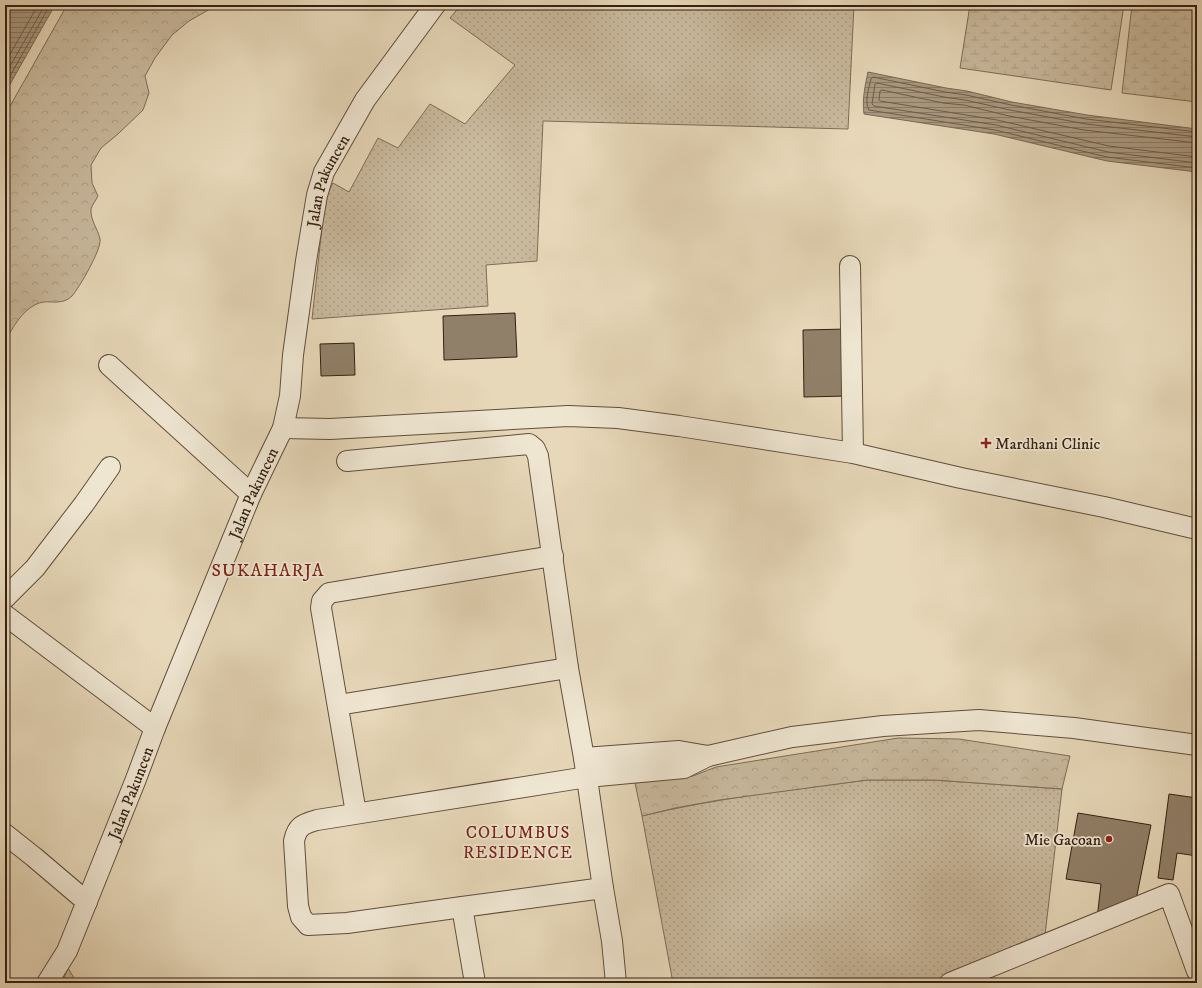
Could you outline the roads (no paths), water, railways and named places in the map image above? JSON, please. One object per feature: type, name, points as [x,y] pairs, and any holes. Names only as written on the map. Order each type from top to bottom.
[{"type":"street","name":"Jalan Pakuncen","points":[[47,983],[67,951],[155,728],[251,494],[283,428],[290,396],[294,348],[306,261],[317,195],[324,172],[365,100],[435,5]]},
{"type":"street","points":[[850,266],[853,453]]},
{"type":"street","points":[[109,365],[251,494]]},
{"type":"street","points":[[283,428],[330,430],[568,416],[618,418],[853,453],[961,478],[1104,507],[1197,529]]},
{"type":"street","points":[[347,461],[529,444],[535,449],[538,456],[568,668],[586,768],[602,888],[612,941],[616,983]]},
{"type":"street","points":[[5,598],[35,568],[110,467]]},
{"type":"street","points":[[356,813],[321,608],[322,601],[329,593],[553,556]]},
{"type":"street","points":[[5,615],[155,728]]},
{"type":"street","points":[[338,705],[568,668]]},
{"type":"street","points":[[602,888],[462,906],[347,923],[308,925],[301,917],[298,906],[294,842],[296,832],[303,824],[318,820],[586,768],[684,768],[708,756],[792,737],[883,726],[980,720],[1074,728],[1197,745]]},
{"type":"street","points":[[5,834],[87,902]]},
{"type":"street","points":[[950,983],[1169,894],[1197,971]]},
{"type":"street","points":[[462,906],[475,983]]},
{"type":"water","points":[[5,5],[55,5],[5,93]]},
{"type":"water","points":[[868,72],[967,91],[1012,102],[1087,115],[1197,129],[1197,172],[1107,161],[994,134],[864,114],[863,108],[865,87]]},
{"type":"place","name":"Mardhani Clinic","points":[[986,443]]},
{"type":"place","name":"Mie Gacoan","points":[[1109,839]]},
{"type":"district","name":"SUKAHARJA","points":[[268,570]]},
{"type":"district","name":"COLUMBUS RESIDENCE","points":[[518,842]]}]
